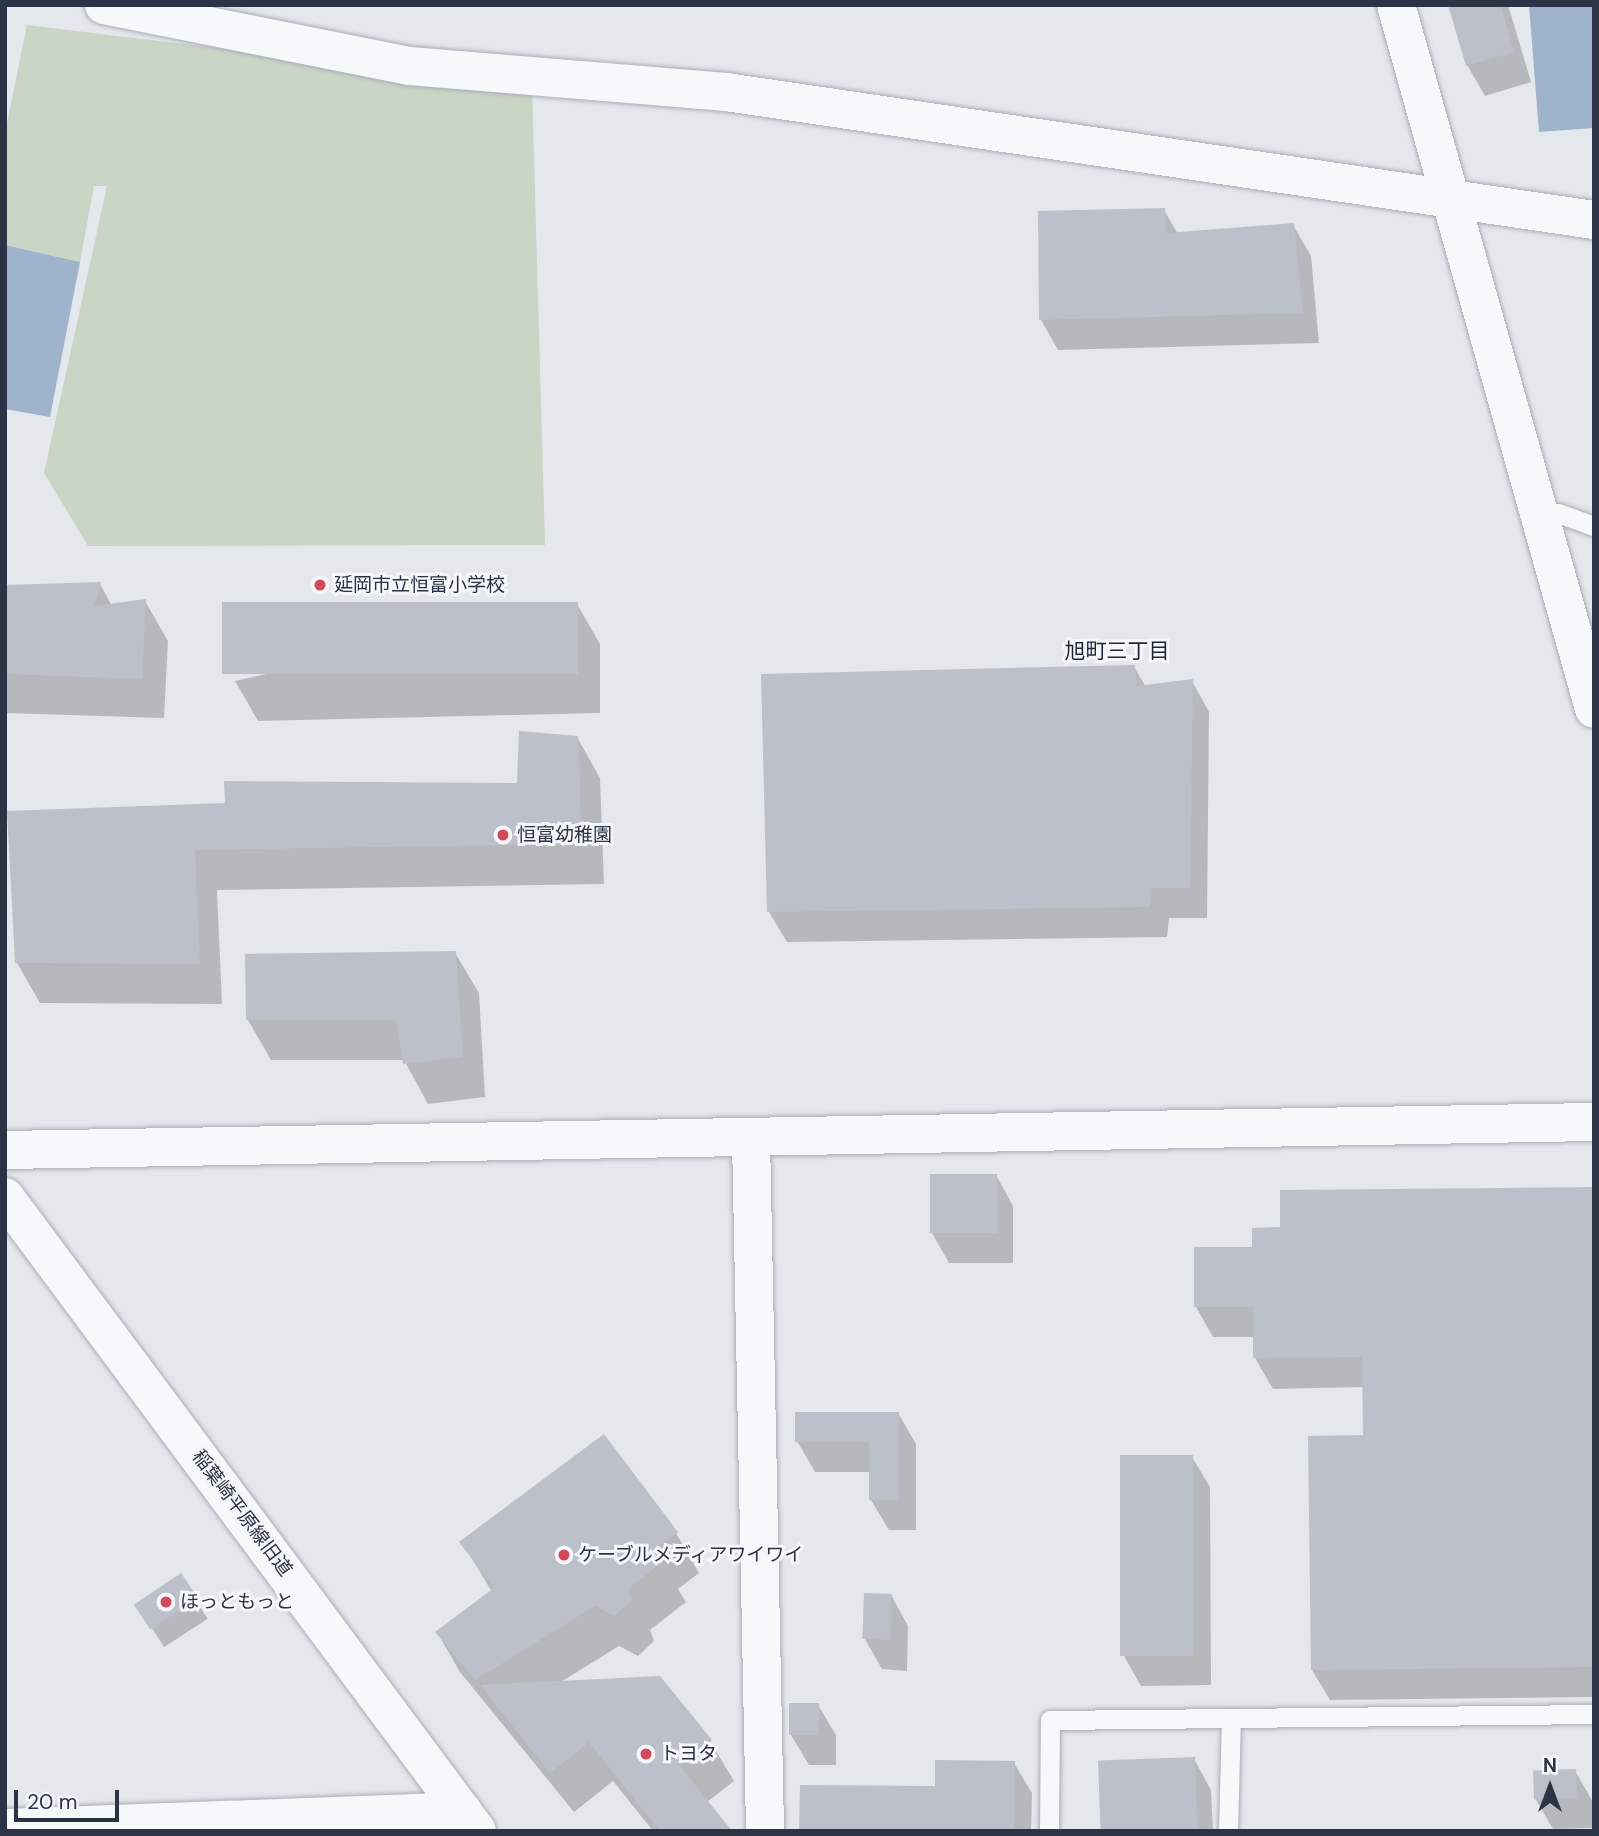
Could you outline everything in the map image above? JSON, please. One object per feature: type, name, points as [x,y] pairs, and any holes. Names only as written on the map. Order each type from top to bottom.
[{"type":"street","points":[[104,5],[410,66],[726,92],[1449,196],[1594,220]]},
{"type":"street","points":[[1396,5],[1594,709]]},
{"type":"street","points":[[5,1150],[1594,1122]]},
{"type":"street","points":[[751,1138],[765,1831]]},
{"type":"street","name":"稲葉崎平原線旧道","points":[[5,1197],[470,1821]]},
{"type":"street","points":[[5,1828],[470,1821]]},
{"type":"lane","points":[[1539,516],[1558,513],[1594,526]]},
{"type":"lane","points":[[1049,1831],[1050,1720],[1594,1714]]},
{"type":"lane","points":[[1228,1831],[1231,1718]]},
{"type":"green space","points":[[27,25],[532,86],[545,545],[88,546],[44,473],[107,186],[94,186],[80,262],[5,245],[5,133]]},
{"type":"water","points":[[1529,5],[1594,5],[1594,128],[1539,132]]},
{"type":"water","points":[[5,245],[80,262],[50,417],[5,409]]},
{"type":"building","points":[[1448,5],[1501,5],[1514,52],[1466,66]]},
{"type":"building","points":[[1165,208],[1166,233],[1294,223],[1303,313],[1039,320],[1038,211]]},
{"type":"building","points":[[101,582],[94,606],[146,599],[142,679],[5,674],[5,585]]},
{"type":"building","points":[[222,602],[578,602],[578,674],[222,674]]},
{"type":"building","points":[[1135,665],[1137,686],[1193,679],[1190,888],[1152,888],[1150,907],[767,912],[761,674]]},
{"type":"building","points":[[519,731],[578,736],[582,844],[195,850],[200,964],[15,963],[7,811],[225,803],[224,781],[517,783]]},
{"type":"building","points":[[456,951],[463,1057],[403,1064],[396,1020],[246,1020],[245,954]]},
{"type":"building","points":[[930,1174],[997,1174],[997,1233],[930,1233]]},
{"type":"building","points":[[1594,1187],[1594,1667],[1311,1670],[1308,1436],[1363,1435],[1362,1357],[1253,1358],[1253,1307],[1194,1307],[1194,1247],[1252,1247],[1252,1228],[1280,1227],[1280,1190]]},
{"type":"building","points":[[795,1412],[899,1412],[899,1500],[869,1500],[869,1442],[795,1442]]},
{"type":"building","name":"ケーブルメディアワイワイ","points":[[604,1434],[678,1532],[655,1549],[664,1561],[628,1589],[632,1600],[614,1616],[595,1606],[475,1680],[435,1632],[494,1588],[459,1542]]},
{"type":"building","points":[[1120,1455],[1193,1455],[1193,1656],[1120,1656]]},
{"type":"building","name":"ほっともっと","points":[[181,1573],[198,1598],[151,1630],[134,1605]]},
{"type":"building","points":[[864,1593],[892,1594],[890,1640],[862,1639]]},
{"type":"building","name":"トヨタ","points":[[660,1676],[712,1740],[680,1766],[732,1831],[660,1831],[589,1742],[550,1773],[480,1685]]},
{"type":"building","points":[[789,1703],[819,1703],[819,1735],[789,1735]]},
{"type":"building","points":[[1195,1757],[1198,1831],[1101,1831],[1098,1760]]},
{"type":"building","points":[[935,1760],[1015,1761],[1014,1831],[799,1831],[800,1785],[935,1786]]},
{"type":"building","points":[[1576,1769],[1577,1798],[1534,1799],[1533,1771]]},
{"type":"place","name":"延岡市立恒富小学校","points":[[320,585]]},
{"type":"place","name":"恒富幼稚園","points":[[503,835]]},
{"type":"place","name":"ケーブルメディアワイワイ","points":[[564,1555]]},
{"type":"place","name":"ほっともっと","points":[[166,1602]]},
{"type":"place","name":"トヨタ","points":[[646,1754]]},
{"type":"district","name":"旭町三丁目","points":[[1117,651]]}]
